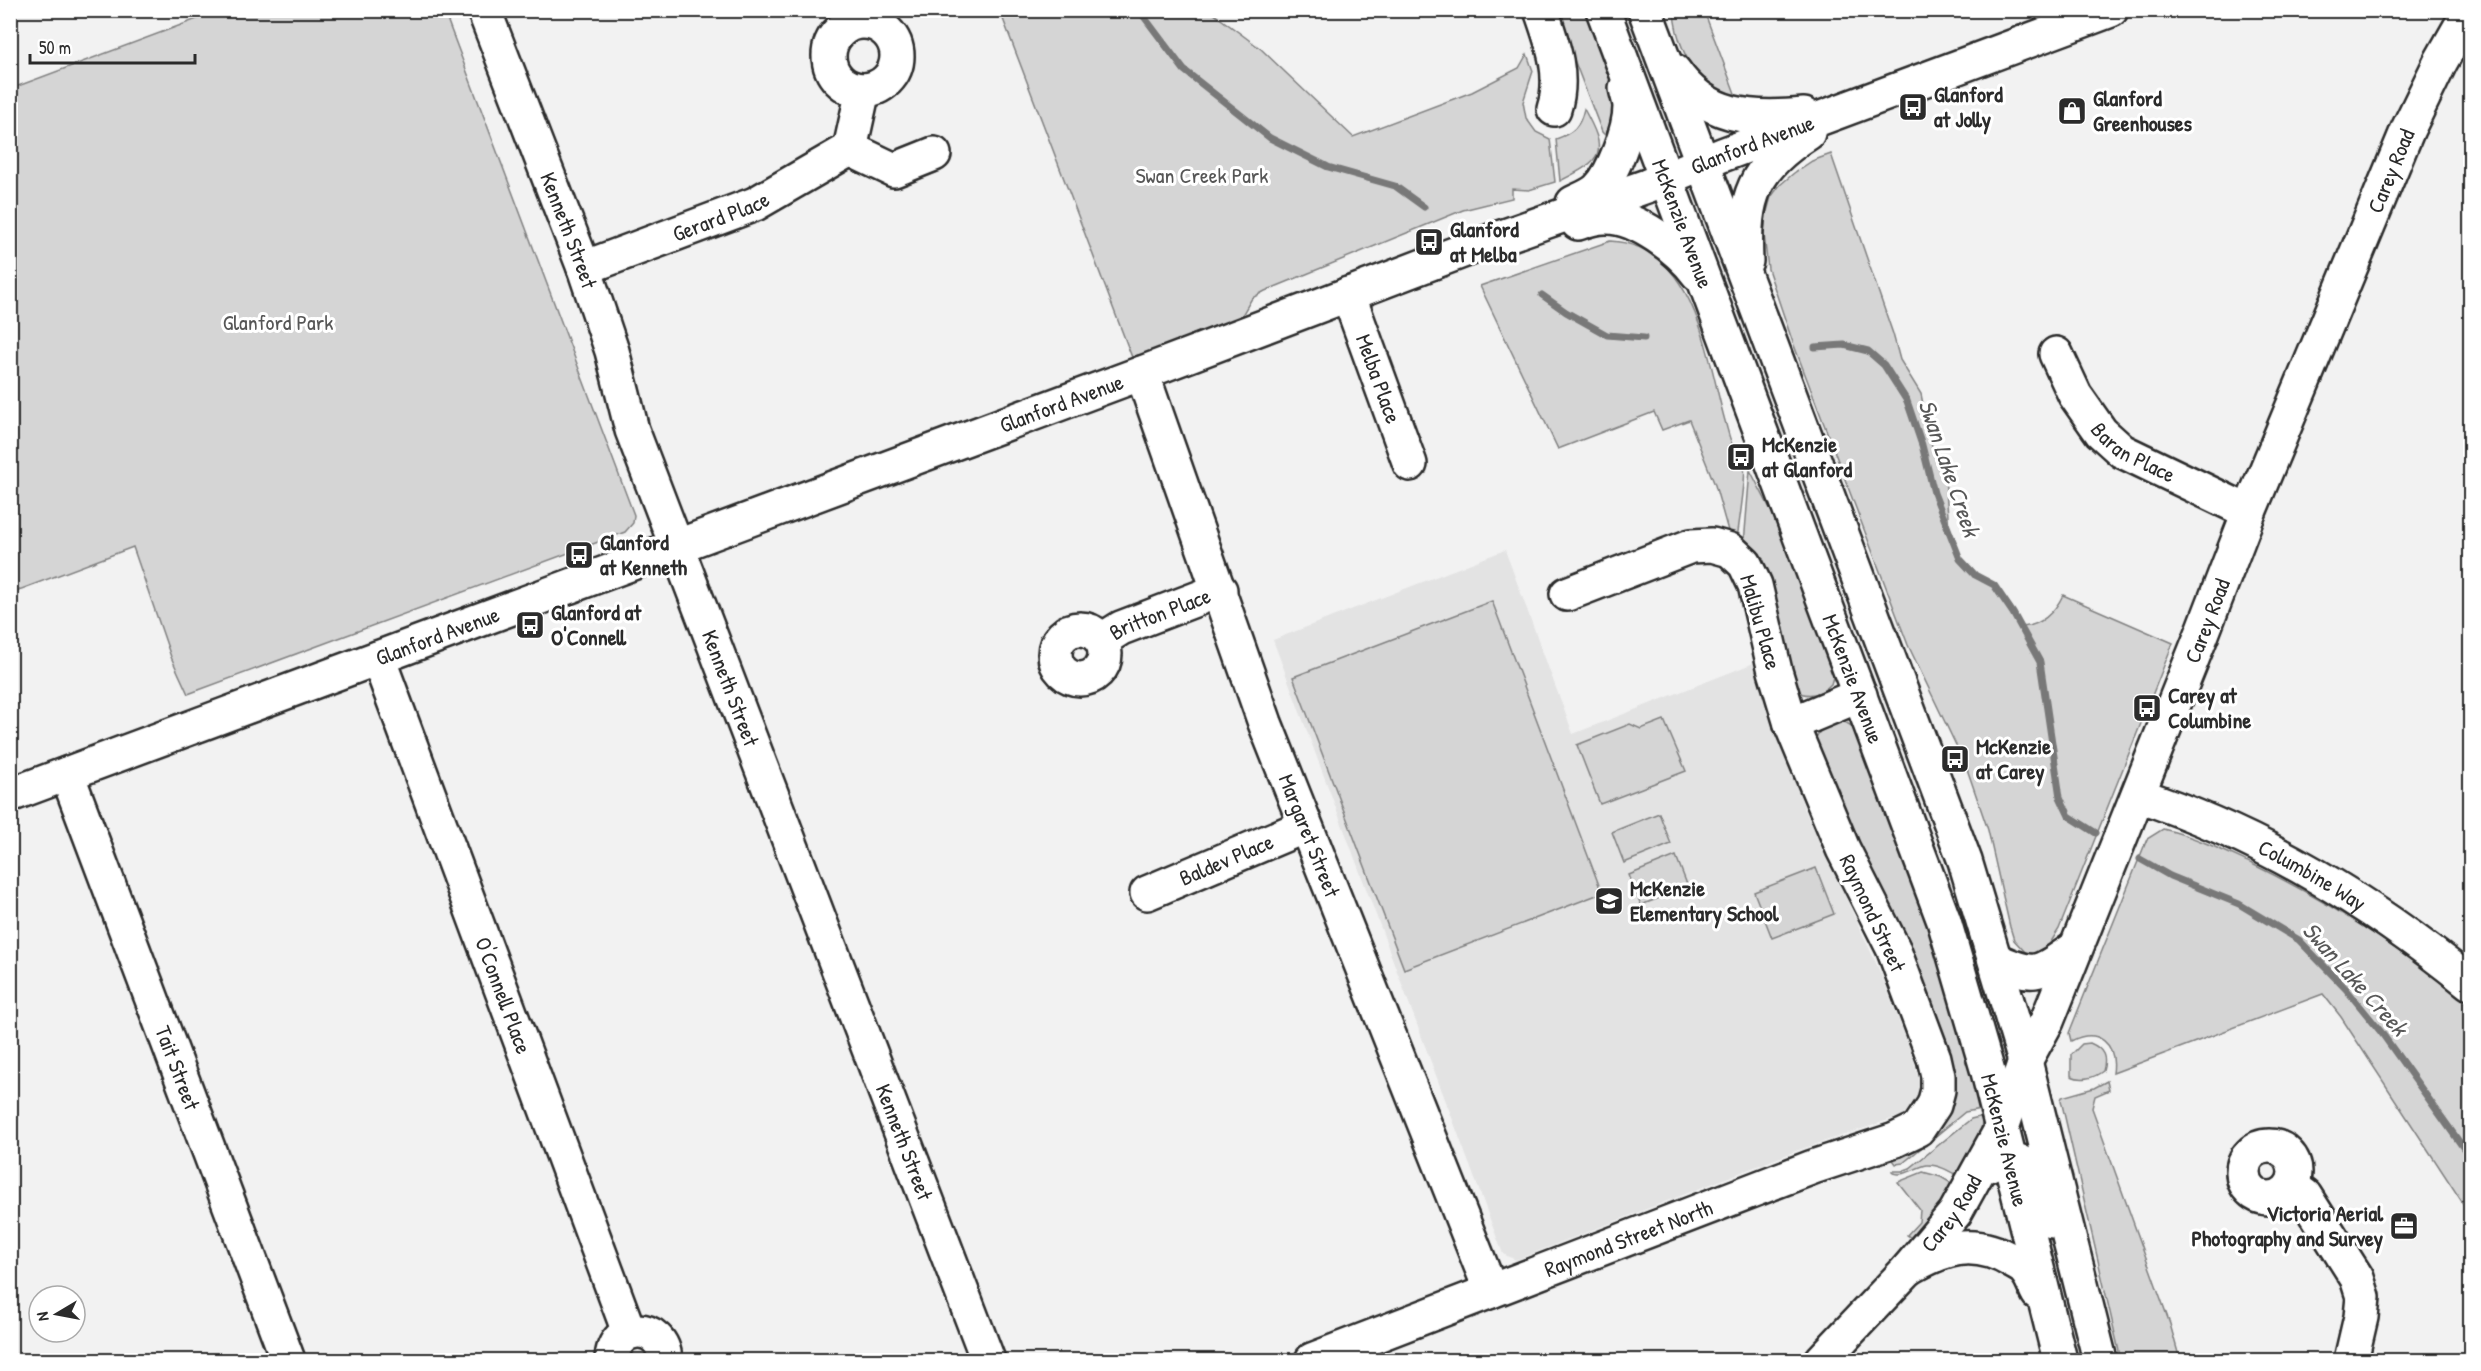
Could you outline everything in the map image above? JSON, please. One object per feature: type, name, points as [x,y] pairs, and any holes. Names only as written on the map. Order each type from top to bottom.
[{"type":"street","name":"Kenneth Street","points":[[484,10],[584,268],[612,351],[632,430],[988,1360]]},
{"type":"street","points":[[1540,10],[1557,62],[1558,96],[1554,109]]},
{"type":"street","name":"McKenzie Avenue","points":[[1604,10],[1944,921],[2002,1128],[2060,1360]]},
{"type":"street","name":"McKenzie Avenue","points":[[1645,10],[1965,861],[2025,1061],[2100,1360]]},
{"type":"street","name":"Carey Road","points":[[1822,1360],[1908,1269],[1955,1213],[2002,1128],[2025,1061],[2047,1021],[2249,512],[2408,129],[2469,10]]},
{"type":"street","name":"Glanford Avenue","points":[[10,795],[1142,373],[1465,250],[1562,218],[2098,13]]},
{"type":"street","points":[[1661,52],[1698,99],[1719,109],[1764,117],[1803,115],[1849,108]]},
{"type":"street","points":[[1620,57],[1630,106],[1628,125],[1618,152],[1599,189],[1570,204],[1562,218],[1576,223],[1605,217],[1615,218],[1651,233],[1679,251],[1708,290]]},
{"type":"street","points":[[863,90],[850,149],[894,170],[934,154]]},
{"type":"street","points":[[1747,283],[1744,227],[1750,196],[1763,171],[1794,142],[1849,108]]},
{"type":"street","name":"Gerard Place","points":[[584,268],[755,204],[850,149]]},
{"type":"street","name":"Melba Place","points":[[1348,294],[1410,464]]},
{"type":"street","name":"Baran Place","points":[[2056,354],[2081,404],[2101,432],[2122,451],[2249,512]]},
{"type":"street","name":"Margaret Street","points":[[1142,373],[1265,723],[1491,1291]]},
{"type":"street","name":"Malibu Place","points":[[1567,594],[1691,546],[1712,545],[1730,550],[1745,564],[1755,585],[1775,671],[1791,724]]},
{"type":"street","name":"Britton Place","points":[[1102,640],[1121,628],[1220,591]]},
{"type":"street","name":"O'Connell Place","points":[[378,658],[629,1332]]},
{"type":"street","points":[[1791,724],[1860,695]]},
{"type":"street","name":"Raymond Street","points":[[1791,724],[1843,849],[1893,948],[1934,1058],[1938,1090],[1934,1105]]},
{"type":"street","name":"Tait Street","points":[[67,774],[288,1360]]},
{"type":"street","name":"Columbine Way","points":[[2138,795],[2212,823],[2298,863],[2370,908],[2470,983]]},
{"type":"street","name":"Baldev Place","points":[[1147,893],[1305,826]]},
{"type":"street","points":[[1996,960],[2020,972],[2030,971],[2044,969],[2074,949]]},
{"type":"street","name":"Raymond Street North","points":[[1312,1360],[1814,1167],[1895,1140],[1918,1129],[1934,1105]]},
{"type":"street","points":[[1979,1172],[1990,1164],[2010,1159],[2028,1165],[2035,1174],[2048,1215],[2057,1232],[2070,1244]]},
{"type":"street","points":[[2290,1186],[2305,1196],[2357,1278],[2363,1297],[2351,1360]]},
{"type":"street","points":[[1908,1269],[1933,1254],[1959,1247],[2005,1256],[2026,1270],[2048,1314]]},
{"type":"street","points":[[612,1360],[612,1351],[618,1339],[629,1332],[642,1331],[655,1336],[663,1346],[665,1360]]},
{"type":"shaded area","name":"McKenzie Elementary School","points":[[1505,550],[1573,734],[1754,663],[1805,810],[1882,976],[1913,1057],[1921,1088],[1914,1108],[1901,1116],[1796,1151],[1516,1260],[1503,1254],[1273,640]]},
{"type":"green space","name":"Glanford Park","points":[[221,10],[444,11],[634,515],[633,523],[625,532],[188,694],[171,657],[133,547],[11,593],[10,89]]},
{"type":"green space","name":"Swan Creek Park","points":[[1000,11],[1210,11],[1261,49],[1353,137],[1472,92],[1519,68],[1527,54],[1533,71],[1523,102],[1526,118],[1536,132],[1550,139],[1555,182],[1529,190],[1512,189],[1512,198],[1463,210],[1265,291],[1252,298],[1241,317],[1217,329],[1133,360]]},
{"type":"green space","points":[[1547,11],[1588,11],[1608,64],[1616,100],[1613,138],[1602,132],[1573,57]]},
{"type":"green space","points":[[1674,11],[1704,11],[1736,96],[1712,88],[1695,71],[1680,41]]},
{"type":"green space","points":[[1584,109],[1597,136],[1598,153],[1586,167],[1560,181],[1556,139],[1575,128]]},
{"type":"green space","points":[[1831,154],[1900,360],[1921,394],[1931,444],[1944,464],[1949,529],[1960,559],[1975,575],[1994,585],[2020,627],[2034,624],[2046,617],[2063,595],[2173,643],[2059,929],[2044,953],[2027,954],[2014,940],[1988,830],[1966,766],[1908,645],[1792,340],[1768,269],[1764,234],[1771,197],[1780,185],[1794,173],[1812,161]]},
{"type":"green space","points":[[1610,241],[1639,247],[1662,262],[1679,283],[1693,308],[1703,337],[1730,440],[1745,472],[1737,540],[1730,538],[1715,485],[1689,420],[1662,430],[1654,412],[1558,449],[1480,286]]},
{"type":"green space","points":[[1750,470],[1778,524],[1835,670],[1831,684],[1818,693],[1809,695],[1793,690],[1744,544]]},
{"type":"green space","points":[[1492,601],[1602,893],[1404,969],[1293,677]]},
{"type":"green space","points":[[1664,720],[1686,771],[1600,804],[1577,745],[1630,724],[1641,729]]},
{"type":"green space","points":[[1845,722],[1855,728],[1862,738],[1949,983],[1981,1109],[1965,1112],[1903,1163],[1896,1164],[1891,1157],[1926,1139],[1942,1124],[1952,1102],[1954,1087],[1905,937],[1847,824],[1813,744],[1825,727],[1833,723]]},
{"type":"green space","points":[[1659,813],[1671,844],[1624,863],[1612,832]]},
{"type":"green space","points":[[2163,829],[2220,849],[2310,894],[2392,946],[2470,1005],[2470,1214],[2341,1017],[2323,994],[2113,1073],[2112,1054],[2104,1041],[2090,1036],[2071,1041],[2069,1033],[2147,839]]},
{"type":"green space","points":[[1676,856],[1688,887],[1641,905],[1629,875]]},
{"type":"green space","points":[[1816,868],[1834,914],[1772,938],[1754,892]]},
{"type":"green space","points":[[2090,1043],[2103,1054],[2105,1062],[2103,1071],[2088,1078],[2071,1076],[2071,1055],[2082,1044]]},
{"type":"green space","points":[[2107,1081],[2109,1090],[2095,1096],[2092,1108],[2170,1324],[2180,1360],[2121,1360],[2061,1100],[2062,1097],[2094,1088]]},
{"type":"green space","points":[[1983,1116],[1980,1136],[1960,1177],[1931,1165],[1902,1174],[1893,1173],[1892,1171],[1910,1168],[1971,1119]]},
{"type":"green space","points":[[1923,1172],[1941,1177],[1956,1186],[1914,1240],[1907,1235],[1919,1222],[1920,1210],[1898,1182]]},
{"type":"waterway","name":"Swan Lake Creek","points":[[1139,10],[1184,70],[1270,138],[1328,167],[1395,186],[1424,207]]},
{"type":"waterway","name":"Swan Lake Creek","points":[[1542,295],[1566,312],[1607,335],[1644,338]]},
{"type":"waterway","name":"Swan Lake Creek","points":[[1815,347],[1844,345],[1868,351],[1884,365],[1907,401],[1922,445],[1934,493],[1960,559],[1975,575],[1994,585],[2013,613],[2040,662],[2060,797],[2069,816],[2096,833]]},
{"type":"waterway","name":"Swan Lake Creek","points":[[2140,859],[2170,876],[2239,904],[2299,940],[2346,989],[2381,1032],[2470,1157]]},
{"type":"place","name":"Glanford at Jolly","points":[[1913,107]]},
{"type":"place","name":"Glanford Greenhouses","points":[[2072,111]]},
{"type":"place","name":"Glanford at Melba","points":[[1429,242]]},
{"type":"place","name":"McKenzie at Glanford","points":[[1741,457]]},
{"type":"place","name":"Glanford at Kenneth","points":[[579,555]]},
{"type":"place","name":"Glanford at O'Connell","points":[[530,625]]},
{"type":"place","name":"Carey at Columbine","points":[[2147,708]]},
{"type":"place","name":"McKenzie at Carey","points":[[1955,759]]},
{"type":"place","name":"McKenzie Elementary School","points":[[1609,901]]},
{"type":"place","name":"Victoria Aerial Photography and Survey","points":[[2404,1226]]}]
